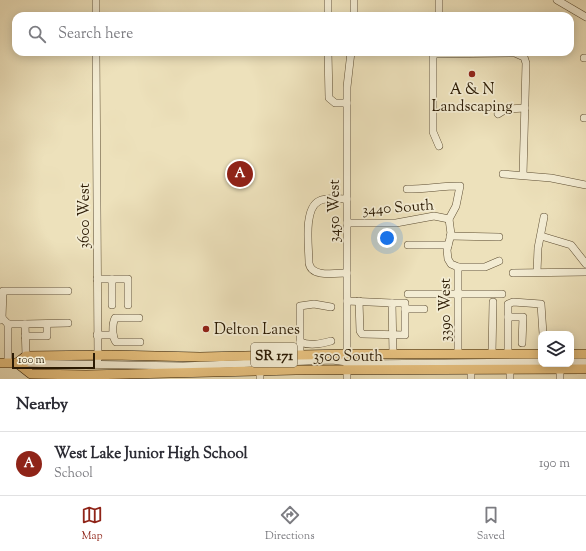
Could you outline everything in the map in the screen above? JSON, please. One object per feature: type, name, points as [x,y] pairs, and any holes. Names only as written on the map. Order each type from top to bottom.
[{"type":"main road","name":"3500 South","points":[[8,363],[31,374],[98,373],[130,376],[260,375],[347,366],[393,354],[538,354]]},
{"type":"main road","points":[[574,354],[586,354]]},
{"type":"main road","name":"3500 South","points":[[26,356],[98,355],[200,357],[300,355],[347,366],[471,374],[510,374],[560,369],[586,369]]},
{"type":"main road","points":[[8,363],[26,356]]},
{"type":"street","points":[[96,0],[96,12]]},
{"type":"street","points":[[328,0],[328,12]]},
{"type":"street","points":[[354,0],[354,12]]},
{"type":"street","points":[[439,0],[440,12]]},
{"type":"street","points":[[557,0],[585,14]]},
{"type":"street","name":"3600 West","points":[[96,56],[98,373]]},
{"type":"street","points":[[328,56],[329,98],[335,103],[347,102]]},
{"type":"street","name":"3450 West","points":[[347,366],[347,102],[351,56]]},
{"type":"street","points":[[433,56],[433,132],[439,146]]},
{"type":"street","points":[[522,56],[526,61],[523,175]]},
{"type":"street","points":[[498,114],[506,109],[525,108]]},
{"type":"street","points":[[503,174],[551,178],[586,185]]},
{"type":"street","points":[[407,189],[432,189],[438,186],[460,186],[456,206],[449,219],[450,236],[448,245],[448,259],[451,264],[458,267],[489,266],[499,261]]},
{"type":"street","points":[[347,199],[320,201],[313,206],[310,212],[309,266],[313,272],[347,273]]},
{"type":"street","name":"3440 South","points":[[347,223],[396,223],[434,216],[449,219]]},
{"type":"street","points":[[538,272],[538,248],[544,217]]},
{"type":"street","points":[[450,236],[499,237]]},
{"type":"street","points":[[541,236],[571,245],[586,264]]},
{"type":"street","points":[[408,245],[448,245]]},
{"type":"street","name":"3390 West","points":[[458,267],[458,354]]},
{"type":"street","points":[[513,273],[586,272]]},
{"type":"street","points":[[97,279],[128,279],[128,305]]},
{"type":"street","points":[[112,279],[112,305]]},
{"type":"street","points":[[8,363],[8,328],[1,321],[3,292],[68,291]]},
{"type":"street","points":[[408,294],[502,294]]},
{"type":"street","points":[[347,301],[360,301],[405,303],[405,335],[362,334],[360,331],[360,301]]},
{"type":"street","points":[[492,354],[493,302]]},
{"type":"street","points":[[508,354],[508,304],[513,302],[541,304],[543,331]]},
{"type":"street","points":[[392,303],[393,354]]},
{"type":"street","points":[[300,355],[300,306],[314,304],[331,307]]},
{"type":"street","points":[[405,309],[424,309]]},
{"type":"street","points":[[508,317],[523,317],[522,354]]},
{"type":"street","points":[[139,318],[115,318],[113,322],[113,335],[116,342],[140,342]]},
{"type":"street","points":[[8,328],[25,324],[68,323]]},
{"type":"street","points":[[25,324],[26,356]]},
{"type":"street","points":[[25,336],[47,336],[47,324]]},
{"type":"street","points":[[97,335],[113,335]]},
{"type":"street","points":[[300,342],[306,344],[319,344],[330,341]]},
{"type":"street","points":[[508,343],[522,343]]},
{"type":"street","points":[[98,373],[286,361],[332,360],[347,366],[362,364],[538,362]]},
{"type":"street","points":[[574,362],[586,362]]},
{"type":"street","points":[[560,369],[560,379]]},
{"type":"place","name":"A & N Landscaping","points":[[472,74]]},
{"type":"place","name":"West Lake Junior High School","points":[[240,174]]},
{"type":"place","name":"Delton Lanes","points":[[206,329]]}]
